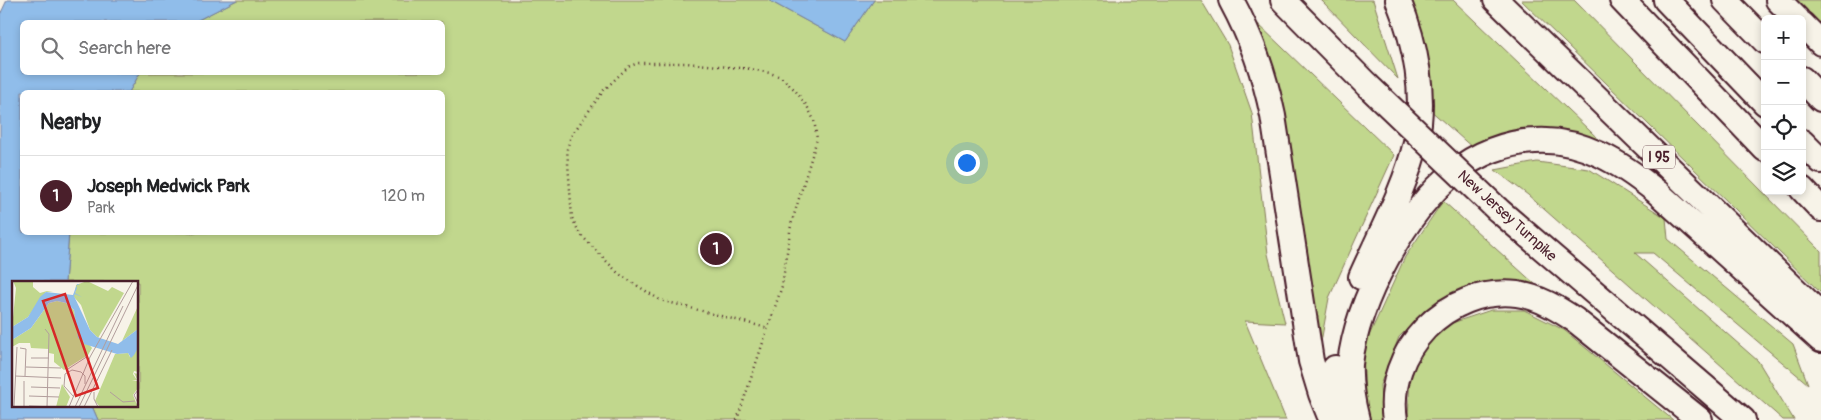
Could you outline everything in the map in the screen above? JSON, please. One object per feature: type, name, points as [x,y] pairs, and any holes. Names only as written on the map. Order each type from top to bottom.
[{"type":"highway","points":[[1231,0],[1255,49],[1266,82],[1312,361],[1320,394],[1331,420]]},
{"type":"highway","name":"New Jersey Turnpike","points":[[1283,0],[1367,85],[1497,209],[1742,420]]},
{"type":"highway","points":[[1338,420],[1334,396],[1335,363],[1340,334],[1350,303],[1407,174],[1416,141],[1421,104],[1417,68],[1410,36],[1398,0]]},
{"type":"highway","name":"I 95","points":[[1496,0],[1821,315]]},
{"type":"highway","points":[[1622,0],[1761,145]]},
{"type":"highway","points":[[1666,0],[1761,99]]},
{"type":"highway","points":[[1724,0],[1761,37]]},
{"type":"highway","points":[[1778,0],[1793,15]]},
{"type":"highway","points":[[1806,28],[1821,43]]},
{"type":"highway","points":[[1806,83],[1821,99]]},
{"type":"highway","points":[[1357,420],[1350,393],[1350,365],[1355,336],[1368,300],[1394,246],[1412,218],[1431,194],[1455,171],[1480,156],[1509,145],[1535,141],[1562,142],[1586,148],[1609,158],[1632,172],[1657,192],[1821,340]]},
{"type":"highway","points":[[1806,193],[1821,209]]},
{"type":"highway","points":[[1394,420],[1393,408],[1396,382],[1403,359],[1414,339],[1430,322],[1449,309],[1470,298],[1494,294],[1516,294],[1537,299],[1556,307],[1575,320],[1700,420]]},
{"type":"path","points":[[737,420],[768,328],[782,286],[791,226],[817,138],[814,120],[808,106],[781,77],[770,72],[751,68],[686,63],[638,63],[628,66],[604,90],[571,136],[567,149],[572,218],[580,234],[619,274],[660,300],[768,328]]},
{"type":"green space","points":[[237,0],[768,0],[845,42],[874,0],[1201,0],[1228,45],[1252,113],[1268,254],[1285,323],[1245,321],[1286,420],[98,420],[93,408],[139,408],[139,281],[65,281],[69,235],[445,235],[445,90],[130,90],[139,75],[445,75],[445,20],[198,20]]},
{"type":"green space","points":[[1321,0],[1373,0],[1398,79]]},
{"type":"green space","points":[[1402,0],[1453,0],[1613,153],[1554,130],[1502,134],[1474,149],[1428,108]]},
{"type":"green space","points":[[1521,0],[1574,0],[1761,190],[1761,195],[1766,195],[1821,251],[1821,293]]},
{"type":"green space","points":[[1795,0],[1821,0],[1821,24]]},
{"type":"green space","points":[[1255,21],[1394,155],[1329,298],[1319,353]]},
{"type":"green space","points":[[1537,162],[1589,169],[1666,218],[1668,239],[1793,344],[1808,384],[1653,253],[1635,253],[1758,361],[1794,420],[1783,420],[1528,195],[1495,170]]},
{"type":"green space","points":[[1443,201],[1536,285],[1484,293],[1430,307],[1399,337],[1380,385],[1382,420],[1366,420],[1363,349],[1405,257]]},
{"type":"green space","points":[[1491,310],[1524,310],[1564,330],[1673,420],[1408,420],[1410,375],[1425,345],[1446,325]]},
{"type":"water","points":[[7,0],[237,0],[198,20],[20,20],[20,75],[139,75],[130,90],[20,90],[20,235],[69,235],[65,281],[12,281],[12,408],[93,408],[98,420],[0,420],[0,15]]},
{"type":"water","points":[[768,0],[874,0],[845,42]]},
{"type":"place","name":"Joseph Medwick Park","points":[[716,249]]}]
